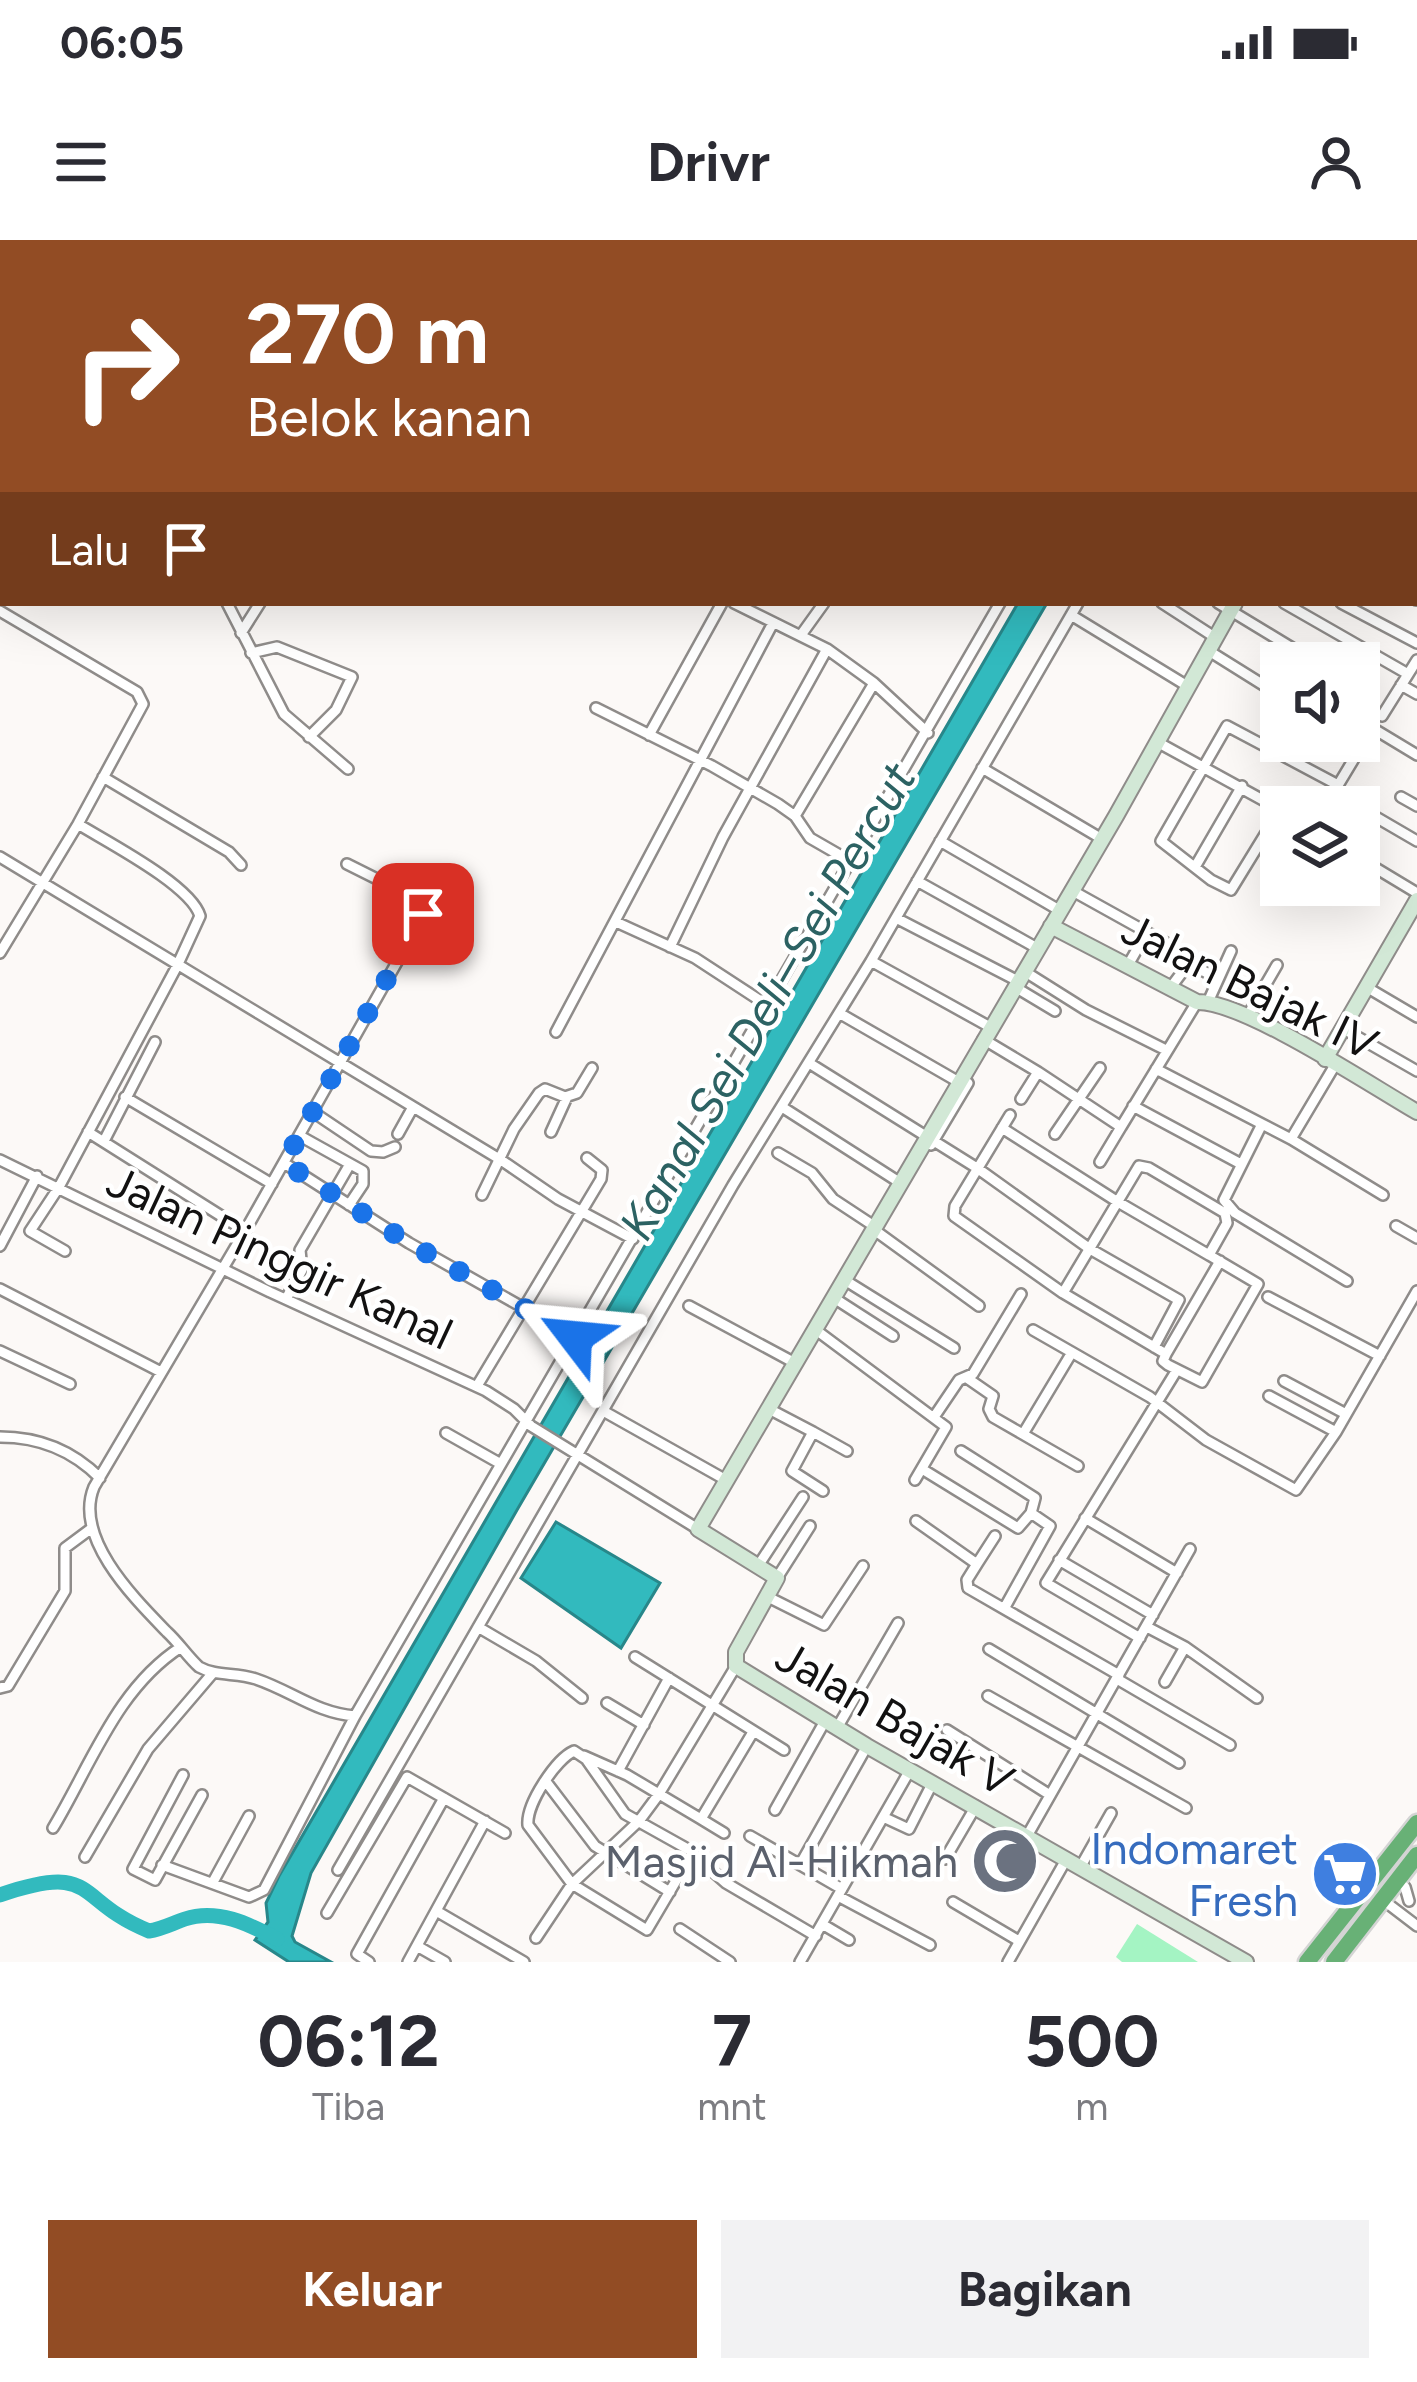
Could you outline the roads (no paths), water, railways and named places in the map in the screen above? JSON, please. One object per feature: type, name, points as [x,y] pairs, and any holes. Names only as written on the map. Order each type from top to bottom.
[{"type":"highway","points":[[1307,1962],[1417,1823]]},
{"type":"highway","points":[[1334,1962],[1415,1862]]},
{"type":"street","points":[[228,606],[284,714],[348,769]]},
{"type":"street","points":[[242,633],[258,606]]},
{"type":"street","points":[[649,735],[720,606]]},
{"type":"street","points":[[740,606],[827,650],[874,683],[928,733]]},
{"type":"street","points":[[801,635],[822,606]]},
{"type":"street","points":[[163,1865],[249,1897],[264,1890],[356,1716],[998,606]]},
{"type":"street","points":[[338,1870],[576,1455],[872,961],[1076,606]]},
{"type":"street","points":[[1166,606],[1260,680]]},
{"type":"street","points":[[698,1528],[1159,742],[1228,606],[1284,642]]},
{"type":"street","points":[[1289,606],[1408,674]]},
{"type":"street","points":[[1347,606],[1417,643]]},
{"type":"street","points":[[0,611],[142,695],[142,711],[0,953]]},
{"type":"street","points":[[1071,615],[1189,687]]},
{"type":"street","points":[[556,1032],[773,623]]},
{"type":"street","points":[[251,653],[277,647],[352,677],[336,710],[308,737]]},
{"type":"street","points":[[670,947],[827,650]]},
{"type":"street","points":[[1382,716],[1417,660]]},
{"type":"street","points":[[795,816],[874,683]]},
{"type":"street","points":[[1401,685],[1417,694]]},
{"type":"street","points":[[596,708],[750,788],[795,816],[811,838],[850,861]]},
{"type":"street","points":[[1260,844],[1233,889],[1223,887],[1161,841],[1230,725],[1338,785],[1352,762]]},
{"type":"street","points":[[1380,733],[1417,755]]},
{"type":"street","points":[[1159,742],[1260,797]]},
{"type":"street","points":[[982,768],[1102,839]]},
{"type":"street","points":[[103,777],[229,852],[241,865]]},
{"type":"street","points":[[1195,867],[1242,786]]},
{"type":"street","points":[[1401,797],[1417,806]]},
{"type":"street","points":[[1380,819],[1417,841]]},
{"type":"street","points":[[65,1250],[30,1231],[59,1187],[200,916],[192,899],[78,824]]},
{"type":"street","points":[[940,842],[1059,910]]},
{"type":"street","points":[[0,857],[633,1239]]},
{"type":"street","points":[[347,864],[417,899],[424,910],[300,1136],[90,1497],[92,1528],[134,1600],[199,1667],[212,1674],[255,1678],[318,1710],[356,1716]]},
{"type":"street","points":[[1291,1139],[1342,1028],[1416,904],[1380,875]]},
{"type":"street","points":[[917,881],[1037,948]]},
{"type":"street","points":[[1071,890],[1170,945]]},
{"type":"street","points":[[896,917],[1166,1050]]},
{"type":"street","points":[[616,922],[695,958],[767,1005]]},
{"type":"street","name":"Jalan Bajak IV","points":[[1051,926],[1203,1002],[1247,1016],[1417,1112]]},
{"type":"street","points":[[1128,965],[1147,932]]},
{"type":"street","points":[[1100,1162],[1231,952]]},
{"type":"street","points":[[872,961],[1121,1126]]},
{"type":"street","points":[[1171,987],[1189,963],[1216,979]]},
{"type":"street","points":[[1247,1016],[1277,965]]},
{"type":"street","points":[[1019,980],[1055,1011]]},
{"type":"street","points":[[1368,988],[1417,1017]]},
{"type":"street","points":[[839,1012],[963,1082]]},
{"type":"street","points":[[1342,1028],[1417,1071]]},
{"type":"street","points":[[104,1141],[155,1042]]},
{"type":"street","points":[[809,1064],[977,1168],[1090,1249],[1179,1300],[1154,1347]]},
{"type":"street","points":[[482,1195],[514,1130],[539,1093],[545,1089],[567,1096],[577,1093],[592,1068]]},
{"type":"street","points":[[1055,1134],[1100,1068]]},
{"type":"street","points":[[1156,1069],[1291,1139],[1383,1195]]},
{"type":"street","points":[[1021,1099],[1038,1072]]},
{"type":"street","points":[[550,1132],[567,1096]]},
{"type":"street","points":[[125,1097],[272,1184]]},
{"type":"street","points":[[782,1106],[900,1188]]},
{"type":"street","points":[[1133,1106],[1241,1164]]},
{"type":"street","points":[[398,1134],[413,1107]]},
{"type":"street","points":[[313,1112],[371,1151],[395,1147]]},
{"type":"street","points":[[1010,1115],[954,1209],[956,1219],[1063,1293],[1166,1354]]},
{"type":"street","points":[[1262,1124],[1225,1195],[1228,1209],[1347,1281]]},
{"type":"street","points":[[1002,1128],[1118,1202],[1215,1258],[1258,1286],[1204,1381],[1163,1361],[1215,1258],[1227,1216],[1139,1166],[1118,1202],[1090,1249],[1063,1293]]},
{"type":"street","points":[[88,1132],[245,1231]]},
{"type":"street","points":[[300,1136],[365,1177],[349,1205]]},
{"type":"street","points":[[778,1153],[812,1173],[833,1199],[979,1306]]},
{"type":"street","points":[[477,1386],[602,1173],[587,1158]]},
{"type":"street","name":"Jalan Pinggir Kanal","points":[[0,1160],[477,1386],[576,1455]]},
{"type":"street","points":[[284,1163],[575,1337]]},
{"type":"street","points":[[286,1299],[302,1270],[300,1250],[350,1164]]},
{"type":"street","points":[[0,1246],[37,1176]]},
{"type":"street","points":[[1396,1226],[1417,1238]]},
{"type":"street","points":[[843,1280],[954,1348]]},
{"type":"street","points":[[0,1289],[161,1372]]},
{"type":"street","points":[[934,1417],[959,1380],[967,1378],[1021,1294]]},
{"type":"street","points":[[1033,1330],[1157,1405],[1205,1440],[1294,1490],[1307,1479],[1416,1296]]},
{"type":"street","points":[[1268,1297],[1380,1356]]},
{"type":"street","points":[[834,1298],[892,1336]]},
{"type":"street","points":[[689,1306],[796,1363]]},
{"type":"street","points":[[816,1330],[946,1429],[919,1475],[1018,1528],[1035,1498],[961,1451]]},
{"type":"street","points":[[0,1351],[70,1384]]},
{"type":"street","points":[[1022,1434],[1071,1354]]},
{"type":"street","points":[[1140,1638],[1047,1585],[1175,1373]]},
{"type":"street","points":[[967,1378],[993,1396],[990,1414],[1078,1466]]},
{"type":"street","points":[[1284,1381],[1346,1414]]},
{"type":"street","points":[[1269,1396],[1336,1432]]},
{"type":"street","points":[[769,1408],[848,1451]]},
{"type":"street","points":[[605,1412],[726,1480]]},
{"type":"street","points":[[813,1432],[792,1471],[824,1491]]},
{"type":"street","points":[[446,1433],[501,1464]]},
{"type":"street","points":[[0,1437],[48,1444],[74,1456],[100,1478]]},
{"type":"street","name":"Jalan Bajak V","points":[[576,1455],[777,1578],[734,1656],[736,1666],[1246,1962]]},
{"type":"street","points":[[758,1566],[803,1497]]},
{"type":"street","points":[[1005,1607],[1050,1529],[1030,1513]]},
{"type":"street","points":[[1085,1518],[1177,1573]]},
{"type":"street","points":[[916,1521],[977,1564]]},
{"type":"street","points":[[777,1578],[810,1526]]},
{"type":"street","points":[[0,1688],[8,1686],[65,1592],[65,1548],[92,1528]]},
{"type":"street","points":[[995,1536],[967,1580],[968,1588],[1229,1745]]},
{"type":"street","points":[[1027,1836],[1190,1549]]},
{"type":"street","points":[[1059,1560],[1153,1615]]},
{"type":"street","points":[[766,1596],[822,1626],[863,1565]]},
{"type":"street","points":[[775,1810],[898,1623]]},
{"type":"street","points":[[478,1627],[536,1661],[583,1698]]},
{"type":"street","points":[[1147,1627],[1185,1647],[1257,1698]]},
{"type":"street","points":[[53,1828],[120,1707],[156,1665],[182,1647]]},
{"type":"street","points":[[1165,1682],[1185,1647]]},
{"type":"street","points":[[989,1649],[1179,1763]]},
{"type":"street","points":[[635,1657],[784,1750]]},
{"type":"street","points":[[536,1938],[572,1884],[658,1794],[736,1666]]},
{"type":"street","points":[[85,1858],[148,1749],[212,1674]]},
{"type":"street","points":[[618,1771],[669,1678]]},
{"type":"street","points":[[988,1696],[1186,1808]]},
{"type":"street","points":[[607,1703],[644,1725]]},
{"type":"street","points":[[947,1730],[1050,1795]]},
{"type":"street","points":[[701,1819],[753,1732]]},
{"type":"street","points":[[800,1865],[867,1746]]},
{"type":"street","points":[[693,1854],[644,1931],[572,1884],[527,1821],[529,1809],[568,1752],[618,1771],[724,1833]]},
{"type":"street","points":[[583,1755],[622,1810],[690,1849],[726,1882],[816,1936]]},
{"type":"street","points":[[800,1962],[910,1770]]},
{"type":"street","points":[[183,1775],[132,1868],[154,1881],[202,1795]]},
{"type":"street","points":[[327,1913],[404,1778],[410,1777],[506,1833]]},
{"type":"street","points":[[883,1817],[909,1828],[933,1782]]},
{"type":"street","points":[[547,1783],[589,1840],[670,1892]]},
{"type":"street","points":[[369,1962],[357,1954],[444,1798]]},
{"type":"street","points":[[945,1858],[976,1806]]},
{"type":"street","points":[[1082,1866],[1111,1814]]},
{"type":"street","points":[[213,1882],[249,1816]]},
{"type":"street","points":[[408,1962],[485,1821]]},
{"type":"street","points":[[750,1836],[930,1945]]},
{"type":"street","points":[[1013,1960],[1067,1858]]},
{"type":"street","points":[[1397,1881],[1405,1887],[1409,1901]]},
{"type":"street","points":[[1383,1900],[1417,1926]]},
{"type":"street","points":[[953,1902],[1019,1941]]},
{"type":"street","points":[[438,1912],[523,1962]]},
{"type":"street","points":[[822,1924],[849,1940]]},
{"type":"street","points":[[680,1929],[730,1962]]},
{"type":"street","points":[[417,1946],[445,1962]]},
{"type":"water","points":[[1016,606],[1045,606],[517,1510],[311,1873],[292,1936],[331,1962],[289,1962],[255,1940],[268,1922],[266,1903]]},
{"type":"water","points":[[556,1522],[660,1583],[621,1648],[521,1578]]},
{"type":"waterway","points":[[0,1895],[54,1882],[70,1884],[149,1931],[209,1915],[244,1923],[277,1939]]},
{"type":"place","name":"Masjid Al-Hikmah","points":[[1005,1861]]},
{"type":"place","name":"Indomaret Fresh","points":[[1345,1874]]},
{"type":"water label","name":"Kanal Sei Deli–Sei Percut","points":[[767,1001]]}]
